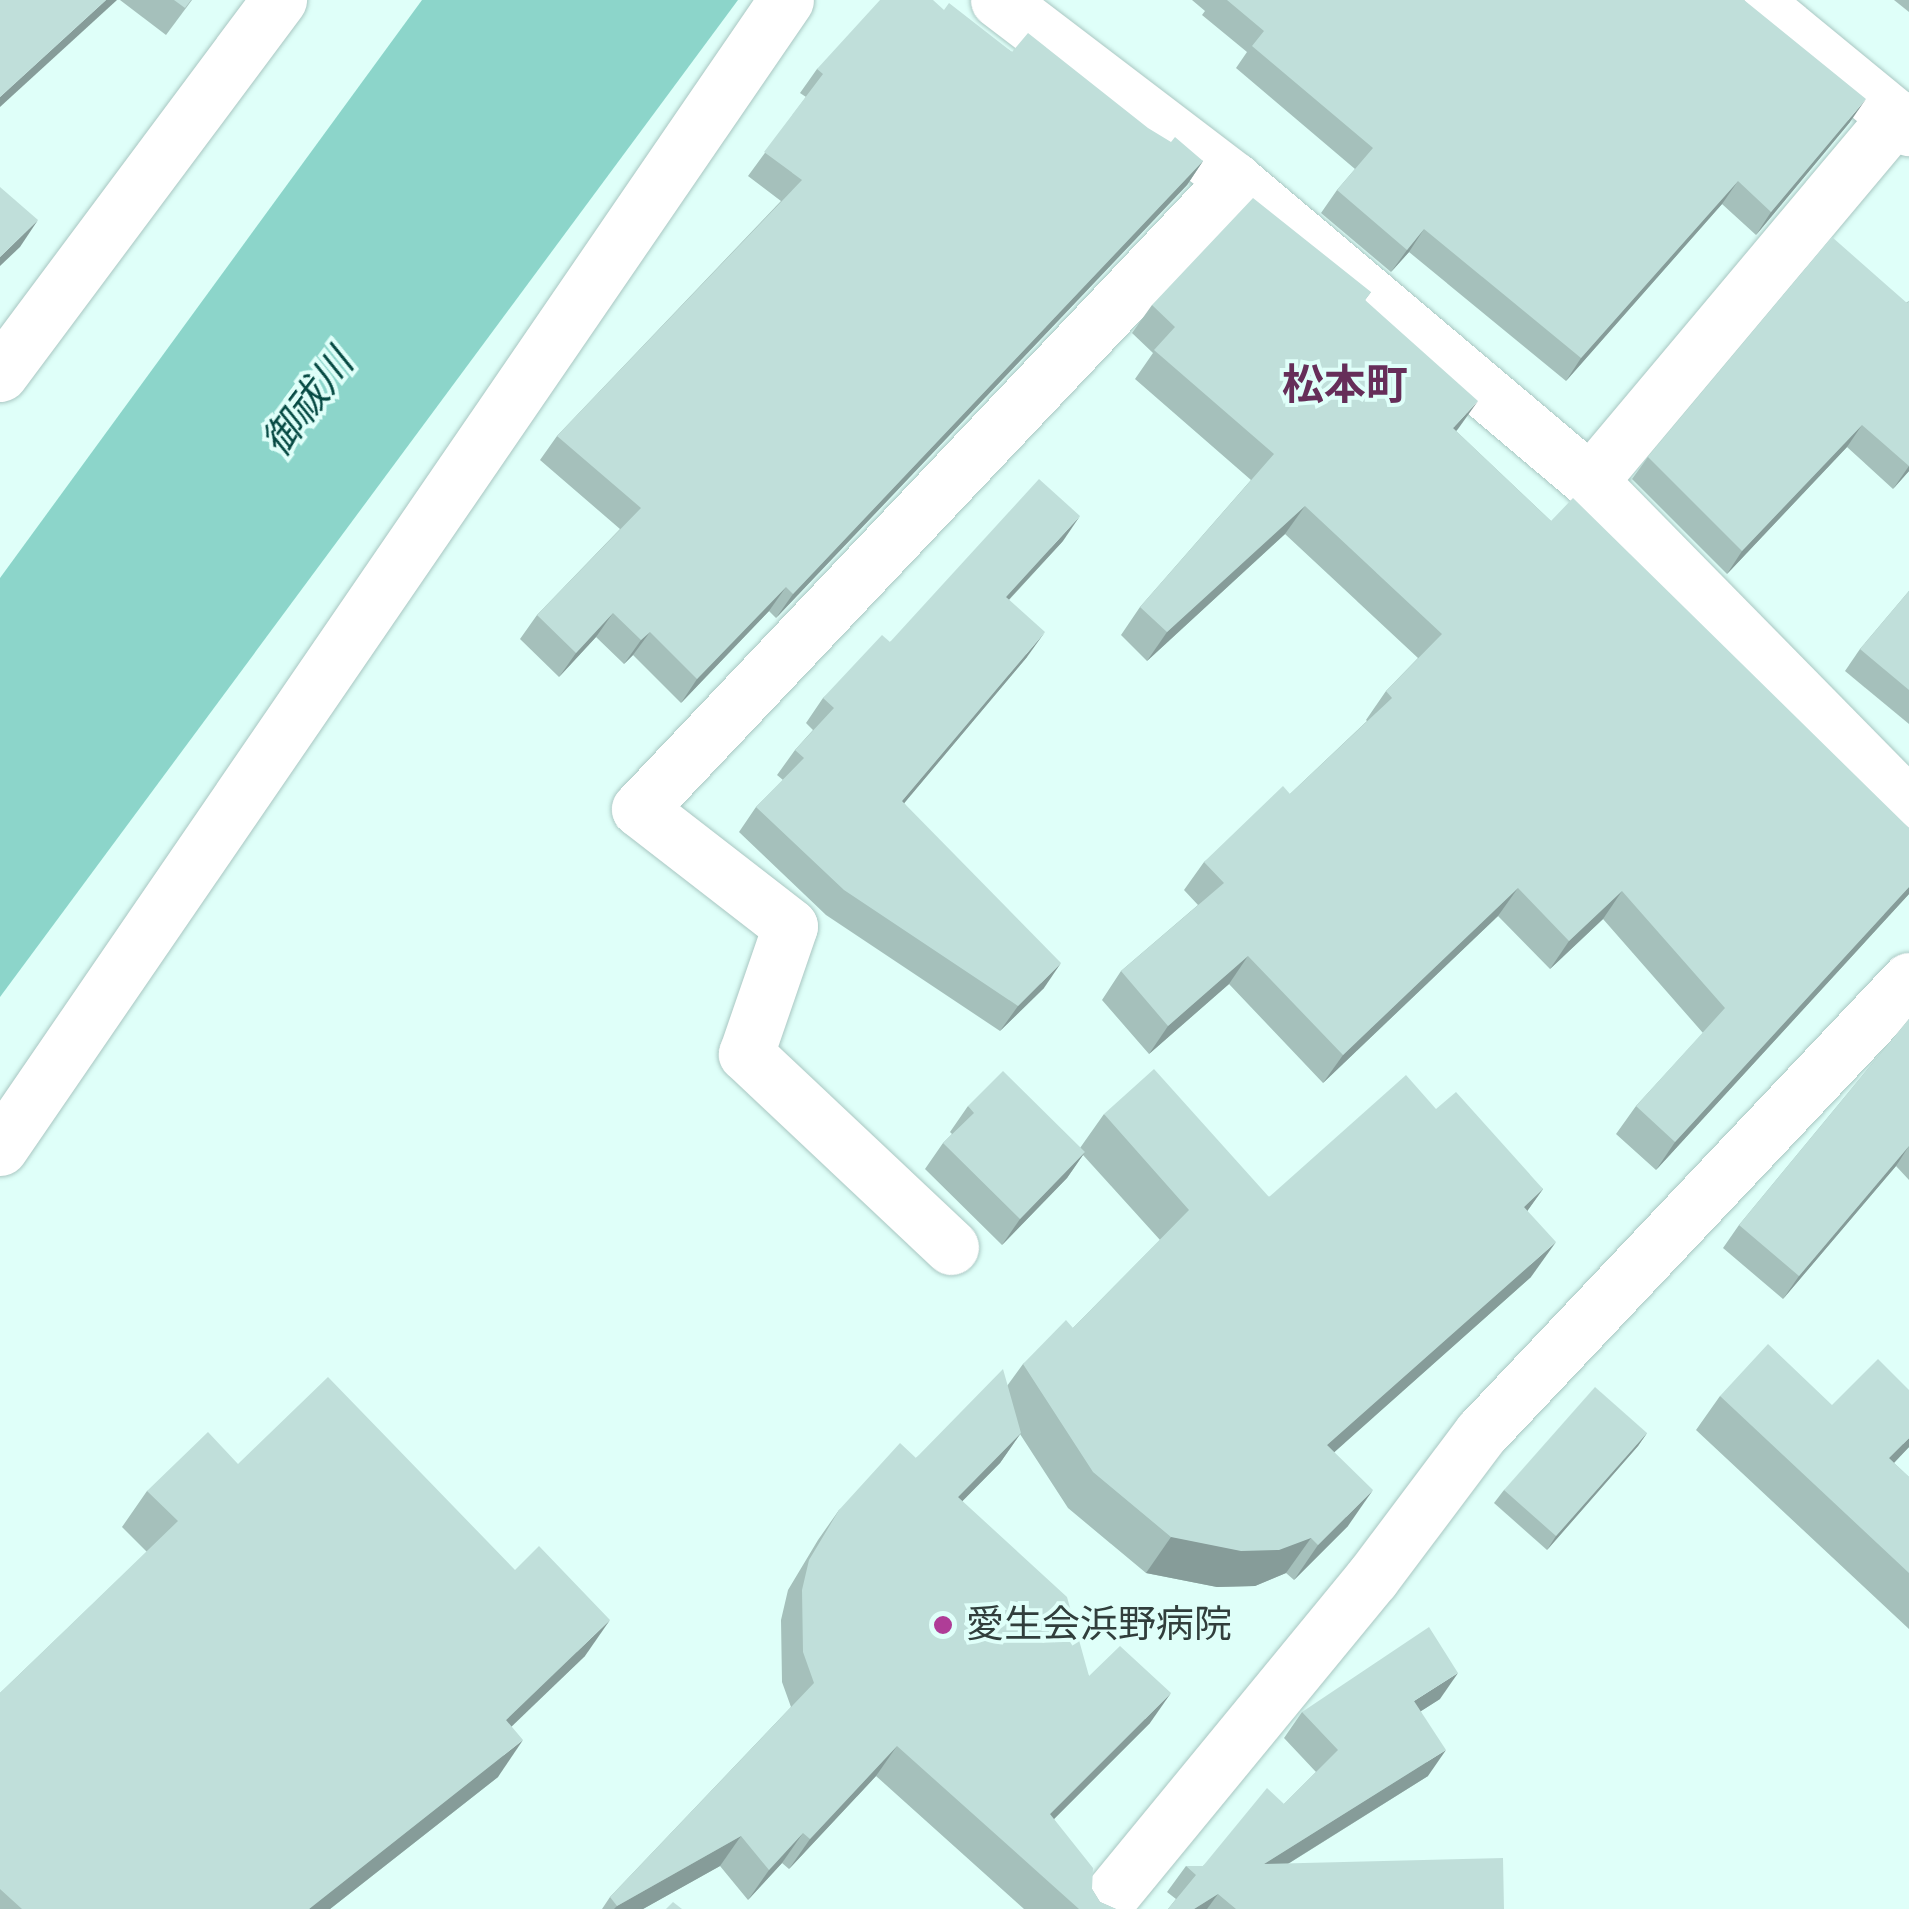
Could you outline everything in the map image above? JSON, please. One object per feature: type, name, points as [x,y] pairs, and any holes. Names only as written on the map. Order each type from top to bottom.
[{"type":"street","points":[[0,374],[279,0]]},
{"type":"street","points":[[0,1148],[786,0]]},
{"type":"street","points":[[998,0],[1234,180],[1590,481],[1909,806]]},
{"type":"street","points":[[1590,481],[1905,123],[1754,0]]},
{"type":"street","points":[[951,1247],[746,1054],[790,926],[639,809],[1234,180]]},
{"type":"street","points":[[1100,1909],[1372,1578],[1481,1433],[1909,980]]},
{"type":"water","name":"御祓川","points":[[422,0],[738,0],[0,997],[0,578]]},
{"type":"building","points":[[0,0],[106,0],[0,97]]},
{"type":"building","points":[[174,0],[191,0],[185,8]]},
{"type":"building","points":[[880,0],[933,0],[944,10],[949,3],[1012,52],[1028,33],[1148,128],[1171,142],[1175,137],[1203,161],[793,594],[786,587],[697,679],[650,632],[641,640],[613,613],[576,653],[537,615],[641,508],[557,436],[802,180],[764,152],[823,74],[817,69]]},
{"type":"building","points":[[1227,0],[1744,0],[1866,99],[1771,212],[1738,181],[1581,358],[1424,229],[1407,250],[1337,190],[1373,148],[1252,46],[1264,31]]},
{"type":"building","points":[[0,187],[38,220],[0,257]]},
{"type":"building","points":[[1253,198],[1371,292],[1365,300],[1478,401],[1453,428],[1551,521],[1573,498],[1909,828],[1909,887],[1675,1142],[1636,1106],[1725,1008],[1622,891],[1569,941],[1518,888],[1343,1055],[1248,956],[1168,1026],[1121,971],[1224,883],[1204,862],[1283,786],[1290,794],[1392,698],[1386,691],[1442,634],[1305,506],[1167,632],[1140,607],[1274,454],[1154,350],[1175,327],[1152,305]]},
{"type":"building","points":[[1832,237],[1909,301],[1909,466],[1862,425],[1742,551],[1648,457]]},
{"type":"building","points":[[1039,479],[1080,516],[1006,597],[1045,632],[902,801],[1061,963],[1018,1006],[844,890],[756,807],[804,758],[795,750],[834,708],[823,698],[882,635],[890,642]]},
{"type":"building","points":[[1909,591],[1909,690],[1860,649]]},
{"type":"building","points":[[1909,1019],[1909,1146],[1799,1276],[1739,1225]]},
{"type":"building","points":[[1154,1069],[1269,1197],[1406,1075],[1436,1109],[1456,1092],[1543,1189],[1524,1207],[1556,1242],[1327,1445],[1373,1490],[1318,1545],[1311,1538],[1279,1550],[1241,1551],[1171,1537],[1093,1472],[1023,1364],[1066,1320],[1073,1328],[1189,1210],[1104,1114]]},
{"type":"building","points":[[1003,1071],[1085,1152],[1020,1219],[943,1143],[974,1113],[968,1106]]},
{"type":"building","points":[[1768,1344],[1832,1405],[1878,1359],[1909,1390],[1909,1438],[1889,1458],[1909,1477],[1909,1573],[1720,1396]]},
{"type":"building","points":[[1003,1369],[1021,1433],[958,1497],[1067,1597],[1089,1676],[1120,1646],[1171,1693],[1050,1814],[1093,1868],[1092,1889],[1100,1902],[1116,1909],[1079,1909],[897,1746],[810,1839],[803,1833],[769,1870],[741,1836],[617,1906],[610,1897],[814,1683],[803,1652],[802,1590],[809,1560],[839,1510],[900,1443],[916,1458]]},
{"type":"building","points":[[328,1377],[515,1570],[539,1546],[610,1620],[506,1720],[523,1740],[309,1909],[22,1909],[0,1889],[0,1693],[178,1521],[147,1491],[208,1432],[238,1464]]},
{"type":"building","points":[[1595,1387],[1647,1433],[1556,1536],[1504,1490]]},
{"type":"building","points":[[1429,1627],[1458,1673],[1414,1701],[1446,1750],[1264,1864],[1503,1858],[1504,1909],[1236,1909],[1218,1894],[1194,1909],[1168,1909],[1196,1875],[1186,1866],[1203,1866],[1267,1788],[1284,1804],[1338,1750],[1302,1712]]},
{"type":"place","name":"愛生会浜野病院","points":[[943,1625]]},
{"type":"district","name":"松本町","points":[[1345,385]]}]
